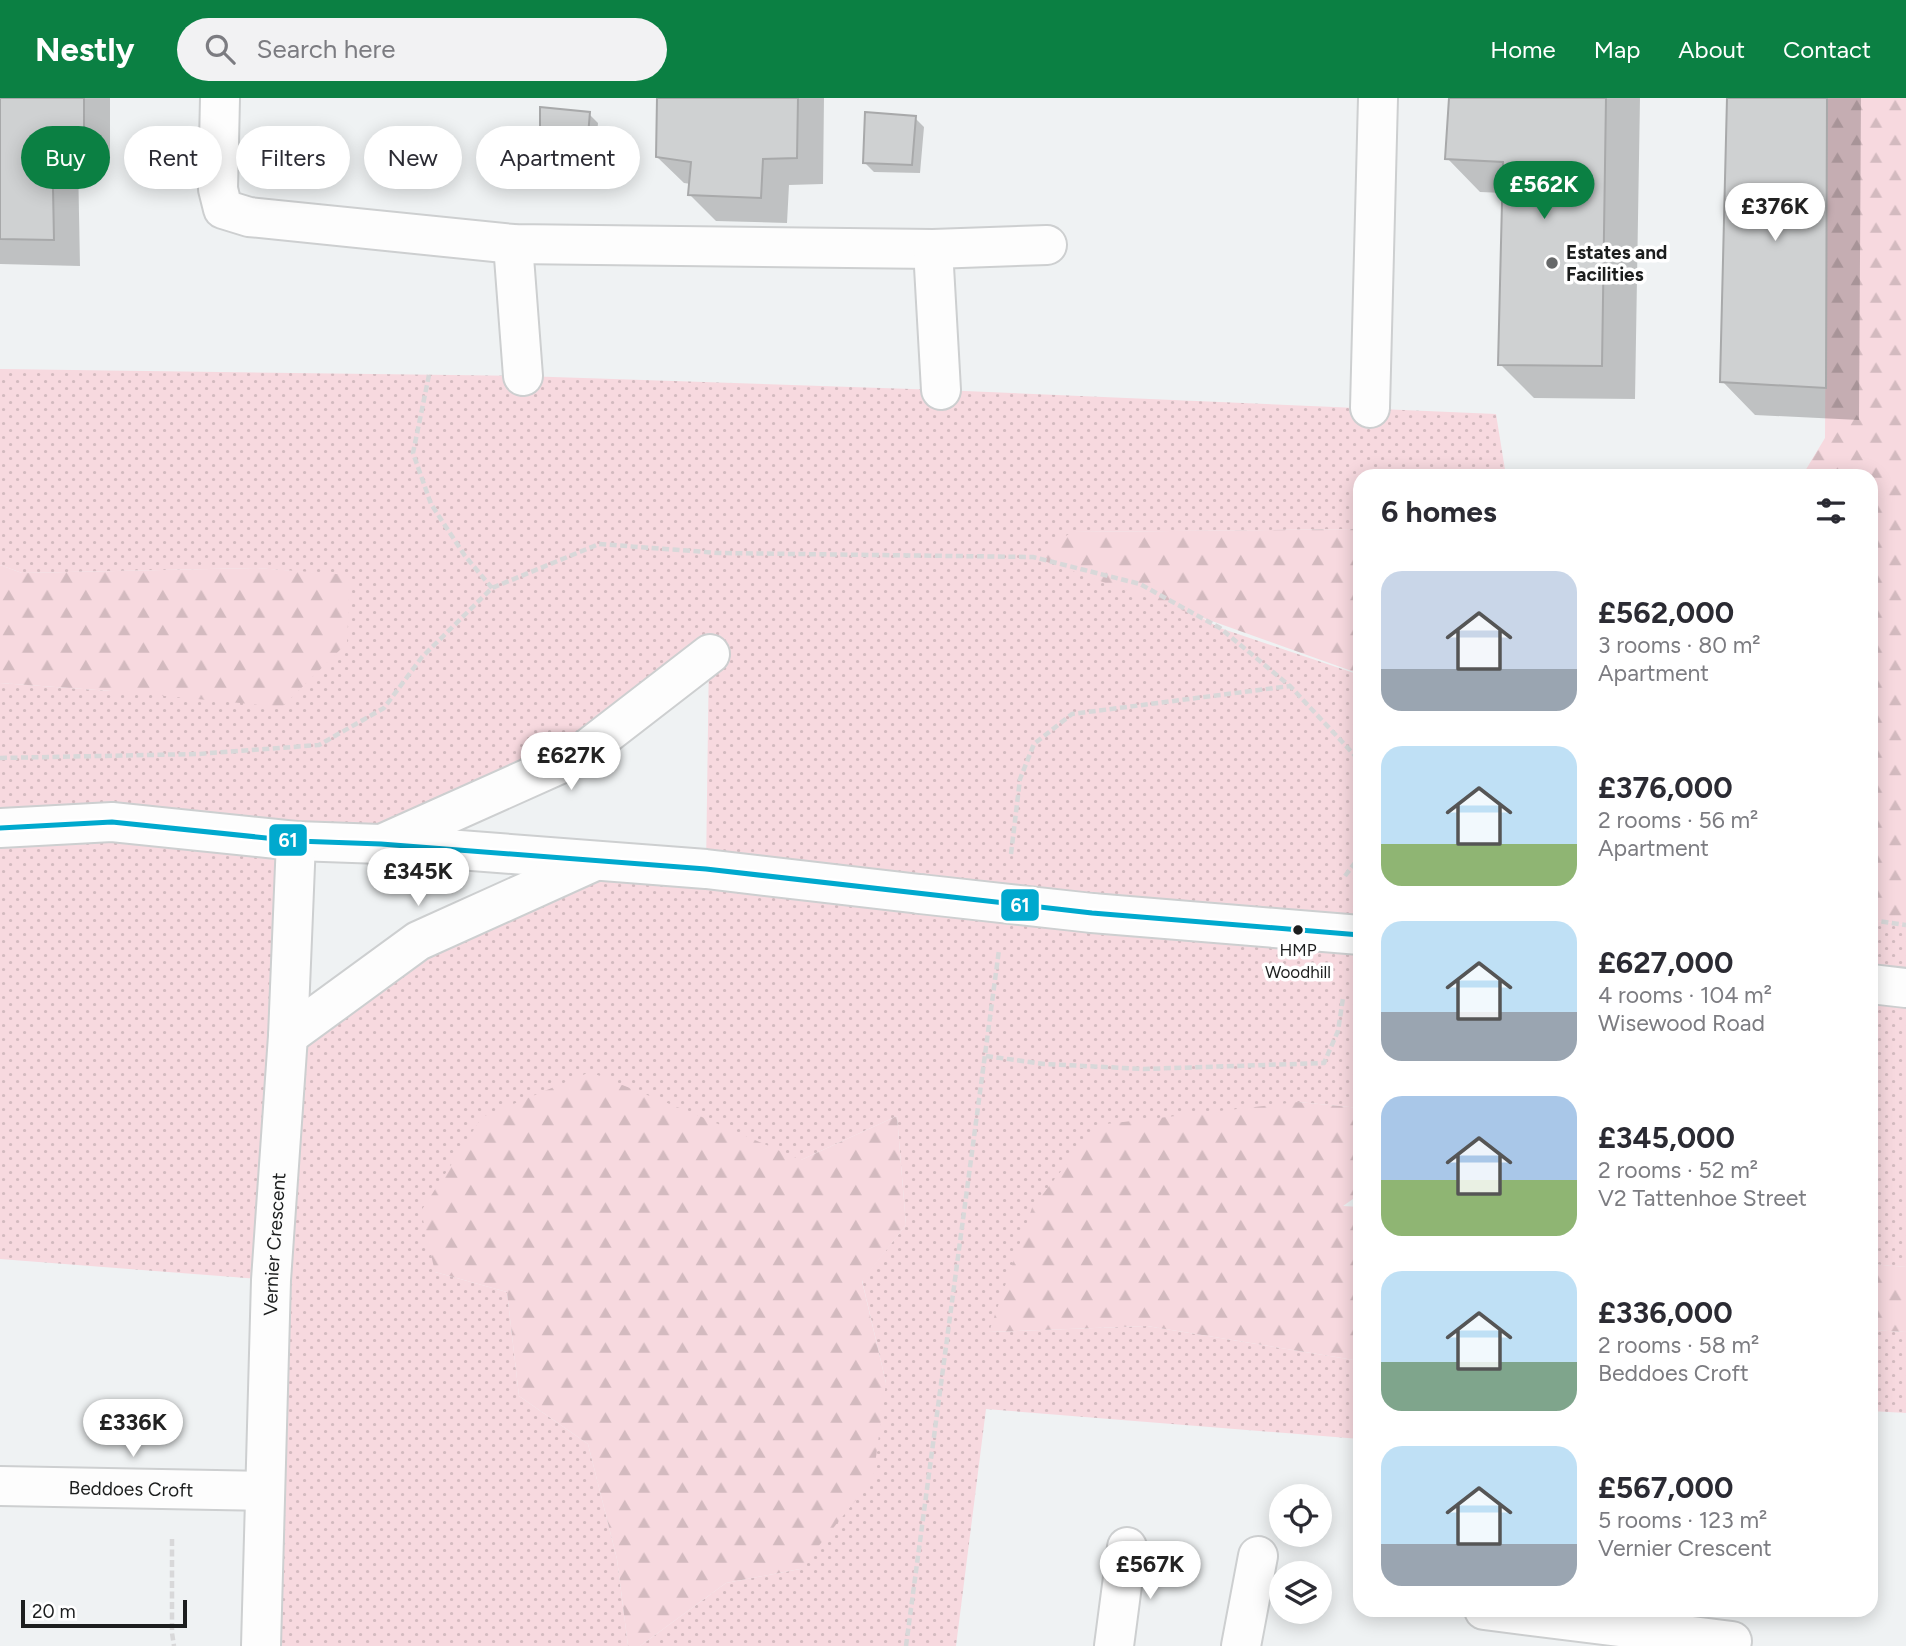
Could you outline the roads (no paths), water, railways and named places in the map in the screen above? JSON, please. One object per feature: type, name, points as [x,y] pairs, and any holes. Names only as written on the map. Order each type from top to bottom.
[{"type":"street","points":[[220,98],[218,189],[223,209],[249,217],[513,244],[933,249],[1047,245]]},
{"type":"street","points":[[1370,408],[1378,98]]},
{"type":"street","points":[[513,244],[523,376]]},
{"type":"street","points":[[933,249],[941,390]]},
{"type":"street","points":[[381,844],[579,756],[709,653]]},
{"type":"street","points":[[0,828],[112,822],[296,841],[381,844],[706,869],[1092,913],[1353,934]]},
{"type":"street","name":"Vernier Crescent","points":[[261,1646],[271,1280],[288,1036],[296,841]]},
{"type":"street","points":[[288,1036],[418,941],[595,861]]},
{"type":"street","points":[[1878,985],[1906,988]]},
{"type":"street","name":"Beddoes Croft","points":[[0,1486],[264,1491]]},
{"type":"street","points":[[1114,1646],[1127,1547]]},
{"type":"street","points":[[1241,1646],[1258,1556]]},
{"type":"street","points":[[1563,1617],[1733,1632]]},
{"type":"place","name":"Estates and Facilities","points":[[1552,263]]},
{"type":"place","name":"HMP Woodhill","points":[[1298,930]]}]
